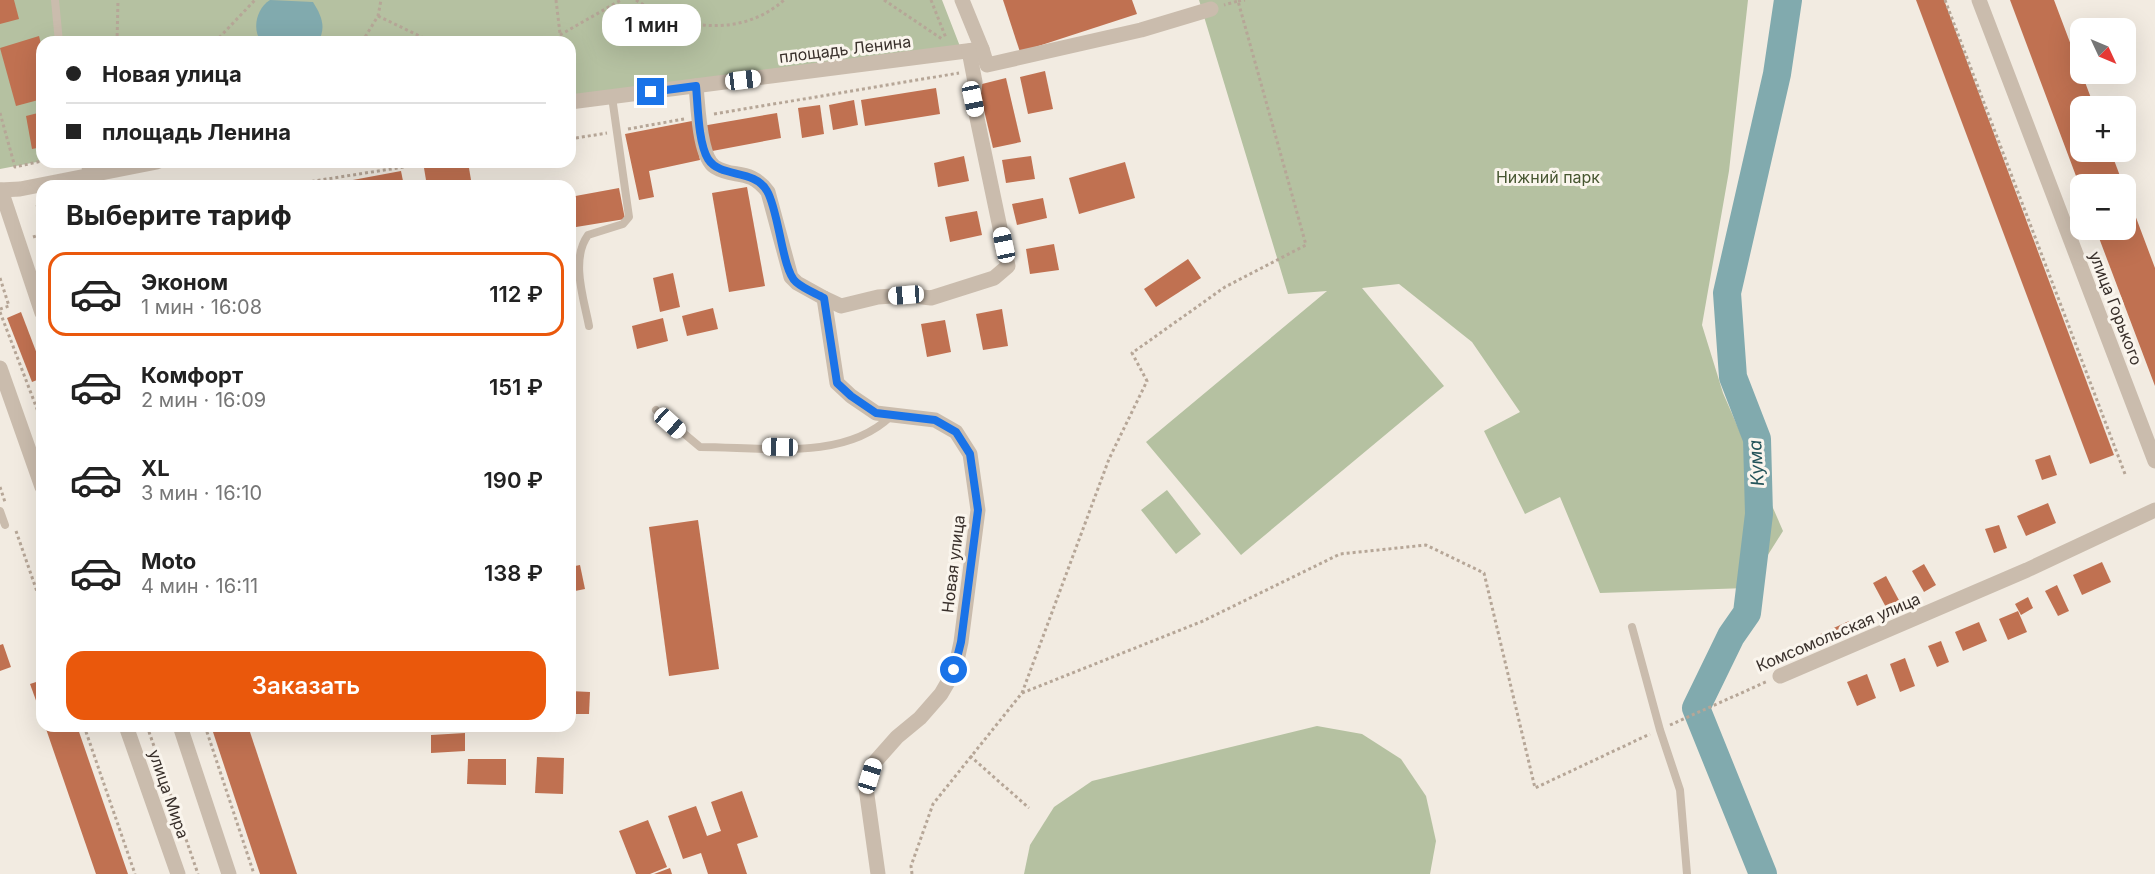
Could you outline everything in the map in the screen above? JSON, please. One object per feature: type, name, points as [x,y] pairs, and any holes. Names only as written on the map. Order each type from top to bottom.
[{"type":"street","points":[[696,86],[699,116],[709,160],[715,167],[754,178],[768,192],[791,277],[803,287],[841,306],[878,297],[906,295],[931,298],[994,278],[1008,266],[973,99],[975,82],[968,51],[962,0]]},
{"type":"street","name":"улица Горького","points":[[1979,0],[2155,460]]},
{"type":"street","points":[[968,51],[987,65],[1141,30],[1211,9]]},
{"type":"street","name":"площадь Ленина","points":[[576,101],[968,51]]},
{"type":"street","points":[[50,180],[86,169]]},
{"type":"street","points":[[36,184],[20,189],[0,190],[36,295]]},
{"type":"street","name":"Новая улица","points":[[824,298],[837,383],[876,413],[935,420],[956,432],[970,454],[978,510],[961,642],[954,670],[941,694],[874,763],[866,788],[878,874]]},
{"type":"street","points":[[0,368],[36,470]]},
{"type":"street","name":"Комсомольская улица","points":[[1780,676],[2027,570],[2155,510]]},
{"type":"street","name":"улица Мира","points":[[128,732],[178,874]]},
{"type":"street","name":"улица Мира","points":[[182,732],[229,874]]},
{"type":"lane","points":[[55,0],[58,36]]},
{"type":"lane","points":[[589,326],[580,283],[580,250],[588,236],[623,224],[629,217],[612,97]]},
{"type":"lane","points":[[656,410],[700,447],[825,446],[869,434],[892,415]]},
{"type":"lane","points":[[4,510],[5,525]]},
{"type":"lane","points":[[1632,627],[1660,730],[1680,790],[1687,874]]},
{"type":"path","points":[[117,36],[118,0]]},
{"type":"path","points":[[220,36],[255,0]]},
{"type":"path","points":[[366,36],[378,16],[381,0]]},
{"type":"path","points":[[556,0],[560,35],[621,0]]},
{"type":"path","points":[[636,0],[656,13],[686,24],[718,26],[750,20],[784,0]]},
{"type":"path","points":[[884,0],[949,44],[931,0]]},
{"type":"path","points":[[1211,9],[1245,0]]},
{"type":"path","points":[[1945,0],[2125,474]]},
{"type":"path","points":[[912,874],[911,866],[933,804],[1022,693],[1109,459],[1147,381],[1132,353],[1225,287],[1306,245],[1238,1]]},
{"type":"path","points":[[378,16],[420,36]]},
{"type":"path","points":[[576,139],[961,72],[968,51]]},
{"type":"path","points":[[0,114],[15,166],[36,162]]},
{"type":"path","points":[[320,180],[398,168]]},
{"type":"path","points":[[0,278],[9,306],[0,310],[36,406]]},
{"type":"path","points":[[0,487],[4,510]]},
{"type":"path","points":[[15,529],[36,589]]},
{"type":"path","name":"Комсомольская улица","points":[[1022,693],[1203,621],[1340,554],[1426,545],[1484,573],[1535,788],[1679,720],[1780,676]]},
{"type":"path","points":[[86,732],[135,874]]},
{"type":"path","name":"улица Мира","points":[[149,732],[198,874]]},
{"type":"path","points":[[207,732],[254,874]]},
{"type":"path","points":[[970,756],[1029,808]]},
{"type":"green space","points":[[0,0],[942,0],[961,49],[576,99],[576,36],[36,36],[36,162],[0,169]]},
{"type":"green space","name":"Нижний парк","points":[[1199,0],[1748,0],[1729,171],[1702,325],[1723,393],[1783,531],[1747,588],[1600,593],[1560,497],[1525,514],[1484,431],[1520,412],[1472,342],[1399,284],[1362,288],[1444,386],[1241,555],[1146,442],[1327,291],[1288,294]]},
{"type":"green space","points":[[1167,490],[1201,534],[1176,554],[1141,510]]},
{"type":"green space","points":[[1317,726],[1362,734],[1401,759],[1426,796],[1436,841],[1430,874],[1024,874],[1030,845],[1054,807],[1092,781]]},
{"type":"water","points":[[270,0],[313,2],[322,21],[321,36],[258,36],[257,20],[265,4]]},
{"type":"building","points":[[0,0],[14,0],[19,19],[0,24]]},
{"type":"building","points":[[1003,0],[1132,0],[1137,14],[1020,52]]},
{"type":"building","points":[[1916,0],[1944,0],[2114,455],[2090,464]]},
{"type":"building","points":[[2010,0],[2054,0],[2070,42],[2070,84],[2086,84],[2090,96],[2070,96],[2070,160]]},
{"type":"building","points":[[36,37],[36,101],[16,106],[0,48]]},
{"type":"building","points":[[1045,71],[1053,109],[1028,114],[1020,77]]},
{"type":"building","points":[[1006,78],[1021,142],[993,148],[978,85]]},
{"type":"building","points":[[936,88],[940,114],[865,126],[861,100]]},
{"type":"building","points":[[854,100],[858,125],[833,130],[829,105]]},
{"type":"building","points":[[820,105],[824,134],[802,138],[798,108]]},
{"type":"building","points":[[777,113],[781,138],[707,152],[702,126]]},
{"type":"building","points":[[36,114],[36,148],[32,149],[26,116]]},
{"type":"building","points":[[692,121],[700,160],[649,171],[654,197],[639,200],[625,134]]},
{"type":"building","points":[[964,156],[969,181],[938,187],[934,163]]},
{"type":"building","points":[[1031,156],[1035,179],[1006,183],[1002,160]]},
{"type":"building","points":[[1125,162],[1135,198],[1079,214],[1069,178]]},
{"type":"building","points":[[2071,162],[2115,162],[2119,174],[2075,174]]},
{"type":"building","points":[[424,168],[469,168],[471,180],[426,180]]},
{"type":"building","points":[[401,171],[403,180],[353,180]]},
{"type":"building","points":[[747,187],[765,286],[729,292],[712,193]]},
{"type":"building","points":[[619,188],[625,219],[576,227],[576,196]]},
{"type":"building","points":[[1043,198],[1047,218],[1017,225],[1012,204]]},
{"type":"building","points":[[977,211],[982,235],[950,242],[945,217]]},
{"type":"building","points":[[2136,218],[2155,268],[2155,386],[2100,240],[2136,240]]},
{"type":"building","points":[[1054,244],[1059,270],[1030,274],[1026,249]]},
{"type":"building","points":[[1188,259],[1201,278],[1156,307],[1144,289]]},
{"type":"building","points":[[673,273],[680,307],[660,312],[653,278]]},
{"type":"building","points":[[713,308],[718,329],[687,336],[682,316]]},
{"type":"building","points":[[1002,309],[1008,346],[983,350],[976,314]]},
{"type":"building","points":[[21,312],[36,351],[36,380],[32,382],[7,318]]},
{"type":"building","points":[[663,318],[668,341],[637,349],[632,326]]},
{"type":"building","points":[[945,320],[951,352],[927,357],[921,324]]},
{"type":"building","points":[[2050,455],[2057,475],[2042,480],[2035,460]]},
{"type":"building","points":[[2048,503],[2056,523],[2026,536],[2017,516]]},
{"type":"building","points":[[698,520],[719,669],[669,676],[649,527]]},
{"type":"building","points":[[1999,525],[2007,548],[1994,553],[1985,529]]},
{"type":"building","points":[[2102,562],[2111,582],[2082,595],[2073,575]]},
{"type":"building","points":[[1924,564],[1936,585],[1924,592],[1912,571]]},
{"type":"building","points":[[580,565],[585,589],[576,591],[576,566]]},
{"type":"building","points":[[1886,576],[1901,604],[1888,611],[1873,583]]},
{"type":"building","points":[[2057,585],[2069,611],[2058,616],[2045,591]]},
{"type":"building","points":[[2028,597],[2033,608],[2021,615],[2015,604]]},
{"type":"building","points":[[2018,611],[2027,632],[2008,640],[1999,619]]},
{"type":"building","points":[[1849,621],[1854,633],[1821,648],[1816,636]]},
{"type":"building","points":[[1979,622],[1987,641],[1963,651],[1955,632]]},
{"type":"building","points":[[1941,641],[1949,662],[1937,667],[1928,646]]},
{"type":"building","points":[[3,644],[11,667],[0,671],[0,645]]},
{"type":"building","points":[[1905,658],[1915,686],[1900,692],[1890,664]]},
{"type":"building","points":[[1867,674],[1876,698],[1857,706],[1847,682]]},
{"type":"building","points":[[36,682],[36,700],[30,684]]},
{"type":"building","points":[[576,691],[590,692],[589,714],[576,714]]},
{"type":"building","points":[[47,732],[79,732],[128,874],[96,874]]},
{"type":"building","points":[[213,732],[250,732],[297,874],[260,874]]},
{"type":"building","points":[[465,733],[465,751],[431,753],[431,735]]},
{"type":"building","points":[[537,757],[564,758],[563,794],[535,793]]},
{"type":"building","points":[[468,759],[506,759],[506,785],[467,784]]},
{"type":"building","points":[[742,791],[758,837],[737,844],[747,874],[708,874],[701,853],[683,859],[668,816],[696,806],[707,836],[721,831],[711,802]]},
{"type":"building","points":[[648,820],[667,867],[650,874],[636,874],[619,831]]},
{"type":"building","points":[[670,868],[672,874],[654,874]]},
{"type":"waterway","name":"Кума","points":[[1763,874],[1696,708],[1731,636],[1747,613],[1759,514],[1757,439],[1733,377],[1727,293],[1777,74],[1788,0]]},
{"type":"route","points":[[651,92],[696,86],[699,116],[709,160],[715,167],[754,178],[768,192],[791,277],[803,287],[824,298],[837,383],[876,413],[935,420],[956,432],[970,454],[978,510],[961,642],[954,670]]}]
